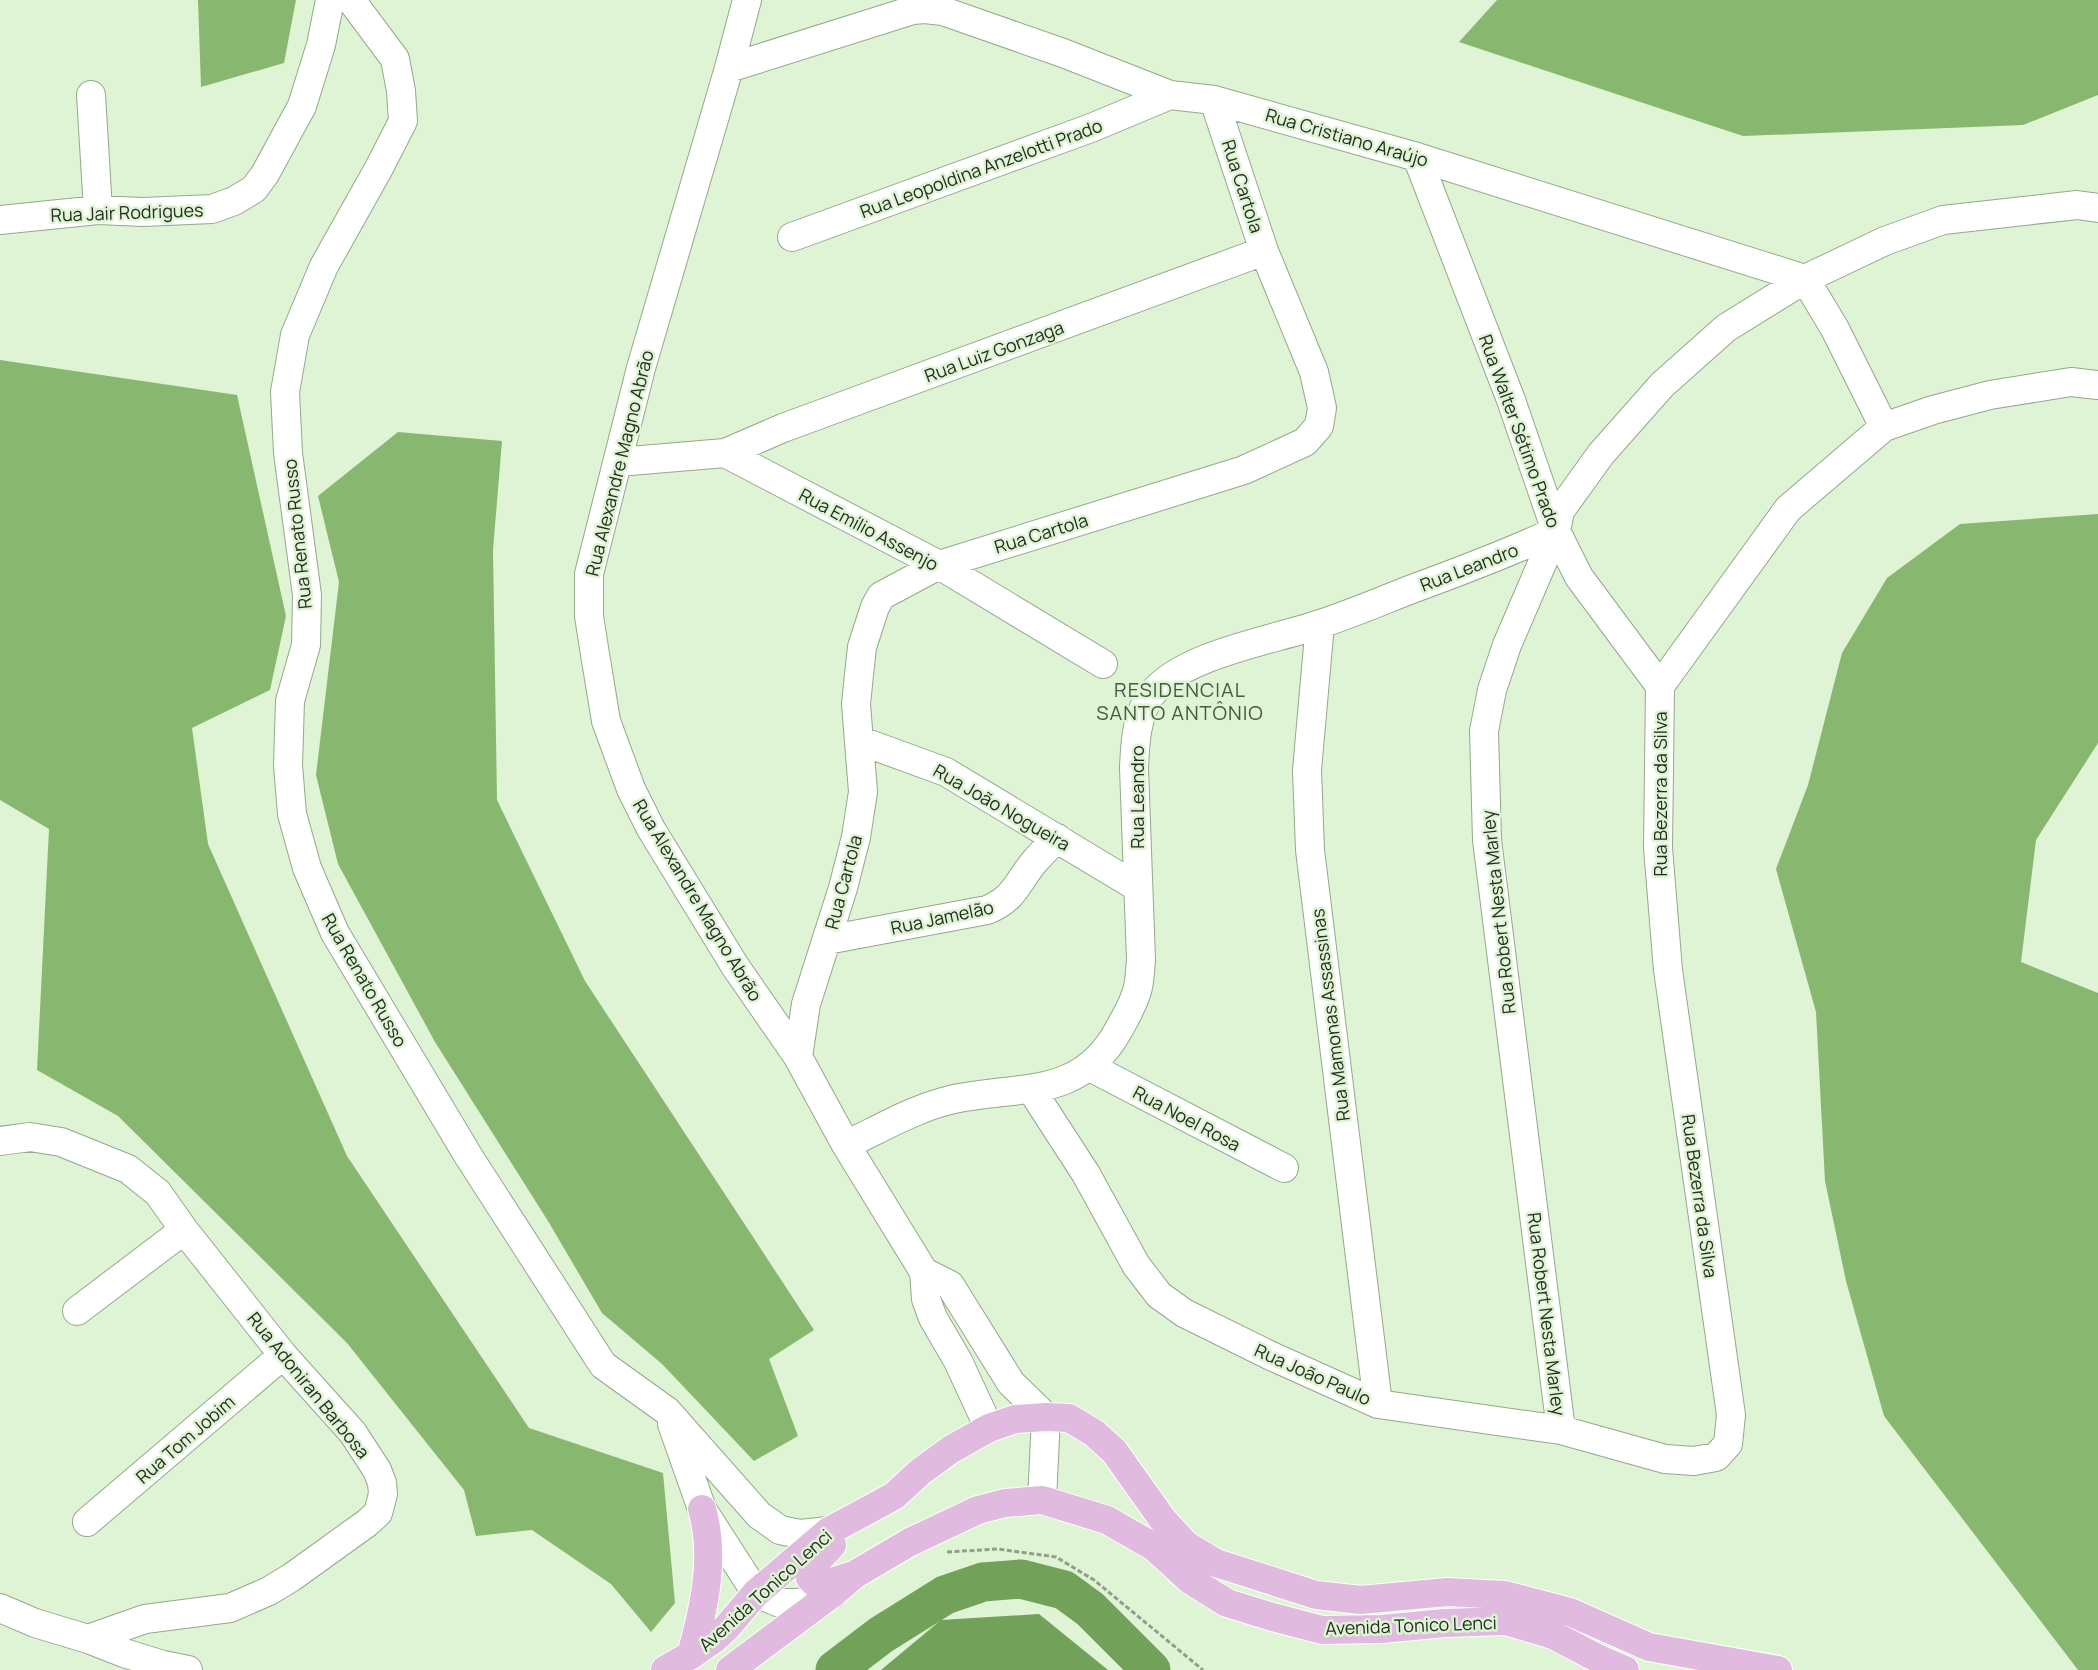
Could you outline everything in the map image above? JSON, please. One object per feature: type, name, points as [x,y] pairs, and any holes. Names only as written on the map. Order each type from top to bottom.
[{"type":"main road","name":"Avenida Tonico Lenci","points":[[664,1670],[691,1655],[728,1627],[756,1593],[829,1531],[894,1496],[920,1472],[950,1450],[989,1428],[1015,1419],[1046,1417],[1069,1418],[1094,1433],[1114,1451],[1163,1520],[1186,1544],[1216,1563],[1316,1595],[1361,1600],[1447,1592],[1505,1595],[1570,1612],[1649,1647],[1778,1670]]},
{"type":"main road","points":[[854,1575],[817,1585],[812,1582],[809,1574],[812,1566],[831,1546],[894,1496]]},
{"type":"main road","name":"Avenida Tonico Lenci","points":[[730,1670],[742,1663],[854,1575],[910,1542],[978,1510],[1005,1503],[1042,1500],[1107,1520],[1154,1547],[1190,1580],[1227,1603],[1269,1616],[1322,1630],[1382,1629],[1445,1623],[1506,1621],[1553,1635],[1625,1670]]},
{"type":"main road","points":[[691,1655],[702,1614],[710,1555],[708,1527],[702,1510]]},
{"type":"street","name":"Rua Jair Rodrigues","points":[[0,220],[98,210],[142,212],[212,209],[234,201],[254,189],[265,174],[302,106],[322,45],[330,0]]},
{"type":"street","name":"Rua Renato Russo","points":[[351,0],[395,59],[401,91],[403,121],[324,266],[295,335],[285,392],[288,453],[307,595],[306,645],[290,701],[288,765],[292,814],[307,868],[335,933],[469,1157],[603,1365],[667,1411],[759,1515],[780,1530],[800,1534],[829,1531]]},
{"type":"street","name":"Rua Alexandre Magno Abrão","points":[[747,0],[729,68],[641,368],[589,574],[588,616],[606,721],[631,788],[651,829],[735,966],[798,1057],[846,1145],[924,1272]]},
{"type":"street","name":"Rua Cristiano Araújo","points":[[729,68],[913,10],[943,11],[1063,53],[1170,95],[1214,100],[1417,157],[1805,279]]},
{"type":"street","points":[[91,95],[98,210]]},
{"type":"street","name":"Rua Leopoldina Anzelotti Prado","points":[[792,237],[1091,128],[1170,95]]},
{"type":"street","name":"Rua Cartola","points":[[798,1057],[806,1004],[827,940],[856,837],[864,792],[861,741],[856,704],[859,675],[862,647],[875,607],[881,596],[939,565],[1244,470],[1304,442],[1318,426],[1322,408],[1319,388],[1264,251],[1214,100]]},
{"type":"street","name":"Rua Walter Sétimo Prado","points":[[1417,157],[1511,400],[1556,531],[1579,577],[1660,686]]},
{"type":"street","name":"Rua Robert Nesta Marley","points":[[1561,1430],[1487,840],[1484,731],[1492,690],[1507,645],[1556,531],[1560,511],[1601,454],[1662,385],[1726,328],[1805,279],[1885,241],[1943,220],[2077,205],[2098,208]]},
{"type":"street","name":"Rua Luiz Gonzaga","points":[[725,453],[783,428],[1264,251]]},
{"type":"street","points":[[1805,279],[1835,328],[1884,427]]},
{"type":"street","name":"Rua Bezerra da Silva","points":[[1716,1457],[1728,1444],[1731,1415],[1668,970],[1658,848],[1660,686],[1788,509],[1884,427],[1933,410],[1990,395],[2071,382],[2098,385]]},
{"type":"street","points":[[618,462],[725,453]]},
{"type":"street","name":"Rua Emílio Assenjo","points":[[725,453],[939,565],[1103,664]]},
{"type":"street","name":"Rua Leandro","points":[[846,1145],[918,1110],[952,1100],[1031,1089],[1076,1076],[1090,1067],[1110,1045],[1125,1019],[1138,987],[1141,960],[1134,768],[1136,737],[1143,710],[1151,695],[1173,676],[1207,657],[1320,624],[1468,569],[1556,531]]},
{"type":"street","name":"Rua Mamonas Assassinas","points":[[1320,624],[1307,770],[1310,850],[1378,1404]]},
{"type":"street","name":"Rua João Nogueira","points":[[861,741],[946,772],[1137,887]]},
{"type":"street","name":"Rua Jamelão","points":[[827,940],[986,910],[1000,904],[1016,889],[1034,862],[1057,838]]},
{"type":"street","name":"Rua Noel Rosa","points":[[1090,1067],[1284,1168]]},
{"type":"street","name":"Rua João Paulo","points":[[1031,1089],[1086,1174],[1136,1265],[1159,1295],[1184,1313],[1269,1355],[1378,1404],[1561,1430],[1665,1459],[1694,1461],[1716,1457]]},
{"type":"street","name":"Rua Adoniran Barbosa","points":[[0,1141],[30,1137],[61,1142],[128,1170],[158,1193],[184,1230],[283,1355],[352,1433],[377,1470],[382,1482],[383,1494],[378,1513],[367,1523],[292,1577],[253,1598],[230,1608],[145,1619],[88,1639]]},
{"type":"street","points":[[77,1311],[184,1230]]},
{"type":"street","points":[[924,1272],[950,1285],[1011,1383],[1046,1417],[1042,1500]]},
{"type":"street","points":[[924,1272],[926,1299],[958,1361],[989,1428]]},
{"type":"street","points":[[958,1361],[984,1340]]},
{"type":"street","name":"Rua Tom Jobim","points":[[87,1522],[283,1355]]},
{"type":"street","points":[[667,1411],[702,1510],[756,1593],[780,1603],[790,1604],[798,1604],[833,1593]]},
{"type":"street","points":[[0,1608],[35,1623],[88,1639],[124,1653],[163,1665],[188,1670]]},
{"type":"path","points":[[946,1552],[998,1550],[1056,1557],[1094,1580],[1203,1670]]},
{"type":"shaded area","points":[[198,0],[296,0],[284,63],[201,87]]},
{"type":"shaded area","points":[[1497,0],[2098,0],[2098,95],[2023,125],[1743,136],[1459,42]]},
{"type":"shaded area","points":[[0,360],[237,395],[286,616],[270,690],[192,728],[208,844],[347,1156],[529,1428],[663,1473],[675,1603],[651,1632],[611,1584],[532,1530],[476,1536],[464,1490],[347,1343],[118,1116],[37,1070],[49,829],[0,800]]},
{"type":"shaded area","points":[[398,432],[502,441],[493,550],[497,800],[585,981],[814,1330],[769,1359],[798,1436],[754,1461],[662,1364],[602,1313],[548,1221],[435,1042],[338,864],[316,775],[339,582],[318,496]]},
{"type":"shaded area","points":[[2098,514],[2098,743],[2036,840],[2021,962],[2098,993],[2098,1670],[2078,1670],[1884,1416],[1846,1281],[1825,1181],[1816,1012],[1776,869],[1808,785],[1842,653],[1887,578],[1960,524]]},
{"type":"shaded area","points":[[1039,1614],[1108,1670],[881,1670],[941,1620]]},
{"type":"waterway","points":[[835,1670],[881,1635],[945,1595],[983,1582],[1021,1579],[1064,1590],[1090,1609],[1151,1670]]},
{"type":"district","name":"RESIDENCIAL SANTO ANTÔNIO","points":[[1180,700]]}]
